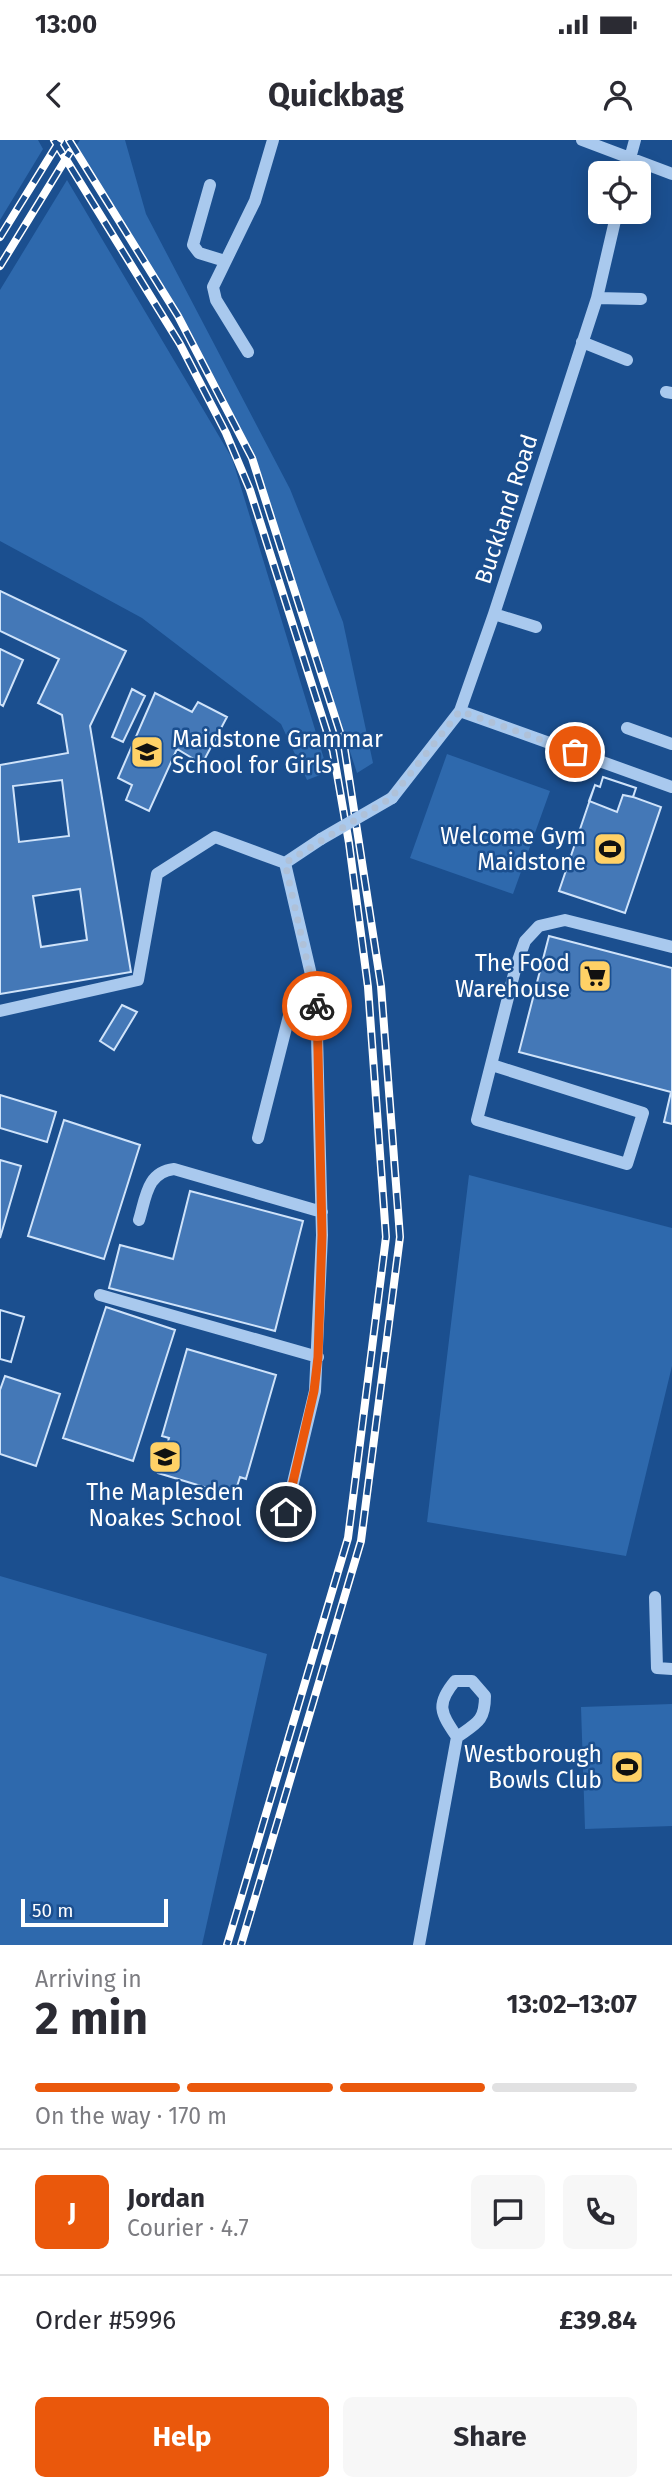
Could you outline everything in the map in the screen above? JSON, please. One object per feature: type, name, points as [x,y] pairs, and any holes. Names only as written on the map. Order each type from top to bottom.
[{"type":"street","points":[[248,352],[216,300],[213,287],[255,201],[273,140]]},
{"type":"street","points":[[582,140],[672,174]]},
{"type":"street","points":[[629,161],[635,140]]},
{"type":"street","points":[[211,185],[193,245],[199,253],[225,261]]},
{"type":"street","name":"Buckland Road","points":[[285,863],[391,798],[460,711],[495,614],[597,298],[614,224]]},
{"type":"street","points":[[597,298],[641,299]]},
{"type":"street","points":[[582,342],[627,360]]},
{"type":"street","points":[[495,614],[536,627]]},
{"type":"street","points":[[460,711],[672,787]]},
{"type":"street","points":[[627,728],[672,744]]},
{"type":"street","points":[[0,1011],[138,980],[157,874],[215,837],[285,863],[314,986],[319,1065],[322,1212],[318,1357],[314,1391],[286,1512]]},
{"type":"street","points":[[492,1065],[643,1113],[627,1164],[477,1121],[516,966],[525,941],[539,926],[565,920],[672,947]]},
{"type":"street","points":[[258,1139],[290,1012],[297,999],[314,986]]},
{"type":"street","points":[[139,1220],[153,1177],[160,1170],[174,1168],[322,1212]]},
{"type":"street","points":[[100,1295],[318,1357]]},
{"type":"street","points":[[655,1597],[657,1668],[672,1668]]},
{"type":"street","points":[[419,1945],[457,1737],[442,1715],[443,1695],[455,1681],[472,1681],[485,1696],[485,1713],[477,1723],[457,1737]]},
{"type":"shaded area","points":[[0,140],[38,140],[43,149],[0,220]]},
{"type":"shaded area","points":[[80,140],[125,140],[146,214],[290,489],[343,622],[373,763],[357,773],[261,477],[224,395],[172,300],[76,146]]},
{"type":"shaded area","points":[[67,180],[232,458],[328,772],[307,780],[281,724],[142,618],[0,541],[0,290]]},
{"type":"shaded area","points":[[447,754],[550,791],[513,894],[410,858]]},
{"type":"shaded area","points":[[469,1175],[672,1228],[672,1366],[626,1556],[427,1522]]},
{"type":"shaded area","points":[[0,1576],[267,1654],[202,1945],[0,1945]]},
{"type":"shaded area","name":"Westborough Bowls Club","points":[[672,1704],[672,1826],[585,1829],[581,1707]]},
{"type":"building","points":[[0,591],[126,651],[90,726],[131,972],[0,994],[0,765],[68,753],[62,715],[38,703],[59,659],[0,631]],"holes":[[[62,780],[69,836],[19,842],[13,786]],[[80,889],[87,940],[41,947],[33,896]]]},
{"type":"building","points":[[0,649],[23,660],[3,706],[0,704]]},
{"type":"building","points":[[132,689],[145,696],[123,742],[112,737]]},
{"type":"building","points":[[155,693],[192,712],[198,702],[227,717],[202,764],[177,749],[149,811],[126,800],[132,785],[118,778]]},
{"type":"building","name":"Welcome Gym Maidstone","points":[[603,777],[636,788],[633,797],[661,807],[625,913],[559,891],[595,785],[600,787]]},
{"type":"building","points":[[603,777],[636,788],[633,797],[623,795],[617,812],[589,801],[595,785],[600,787]]},
{"type":"building","points":[[549,936],[672,968],[672,1124],[664,1122],[671,1092],[519,1052]]},
{"type":"building","points":[[122,1005],[137,1012],[114,1050],[100,1041]]},
{"type":"building","points":[[0,1095],[56,1112],[47,1142],[0,1128]]},
{"type":"building","points":[[64,1120],[140,1145],[104,1259],[28,1236]]},
{"type":"building","points":[[0,1160],[21,1166],[0,1238]]},
{"type":"building","points":[[190,1191],[303,1221],[275,1331],[109,1288],[120,1245],[173,1259]]},
{"type":"building","points":[[106,1307],[175,1330],[133,1461],[63,1438]]},
{"type":"building","points":[[0,1310],[24,1317],[11,1362],[0,1359]]},
{"type":"building","points":[[0,1310],[24,1317],[11,1362],[0,1359]]},
{"type":"building","points":[[187,1349],[276,1375],[246,1479],[240,1477],[234,1496],[158,1473],[169,1438],[162,1436]]},
{"type":"building","points":[[5,1376],[60,1394],[36,1466],[0,1454],[0,1390]]},
{"type":"railway","points":[[54,140],[180,344],[226,433],[250,490],[333,751],[349,843],[368,987],[386,1237],[348,1538],[227,1945]]},
{"type":"railway","points":[[0,237],[60,140]]},
{"type":"railway","points":[[69,140],[178,316],[252,458],[344,745],[381,986],[400,1237],[361,1541],[241,1945]]},
{"type":"railway","points":[[0,266],[70,152]]},
{"type":"way so far","points":[[317,1006],[285,863],[391,798],[460,711],[575,752]]},
{"type":"place","name":"Maidstone Grammar School for Girls","points":[[147,752]]},
{"type":"place","name":"Welcome Gym Maidstone","points":[[610,849]]},
{"type":"place","name":"The Food Warehouse","points":[[595,976]]},
{"type":"place","name":"The Maplesden Noakes School","points":[[165,1457]]},
{"type":"place","name":"Westborough Bowls Club","points":[[627,1767]]},
{"type":"route","points":[[286,1512],[314,1391],[318,1357],[322,1235],[317,1006]]}]
